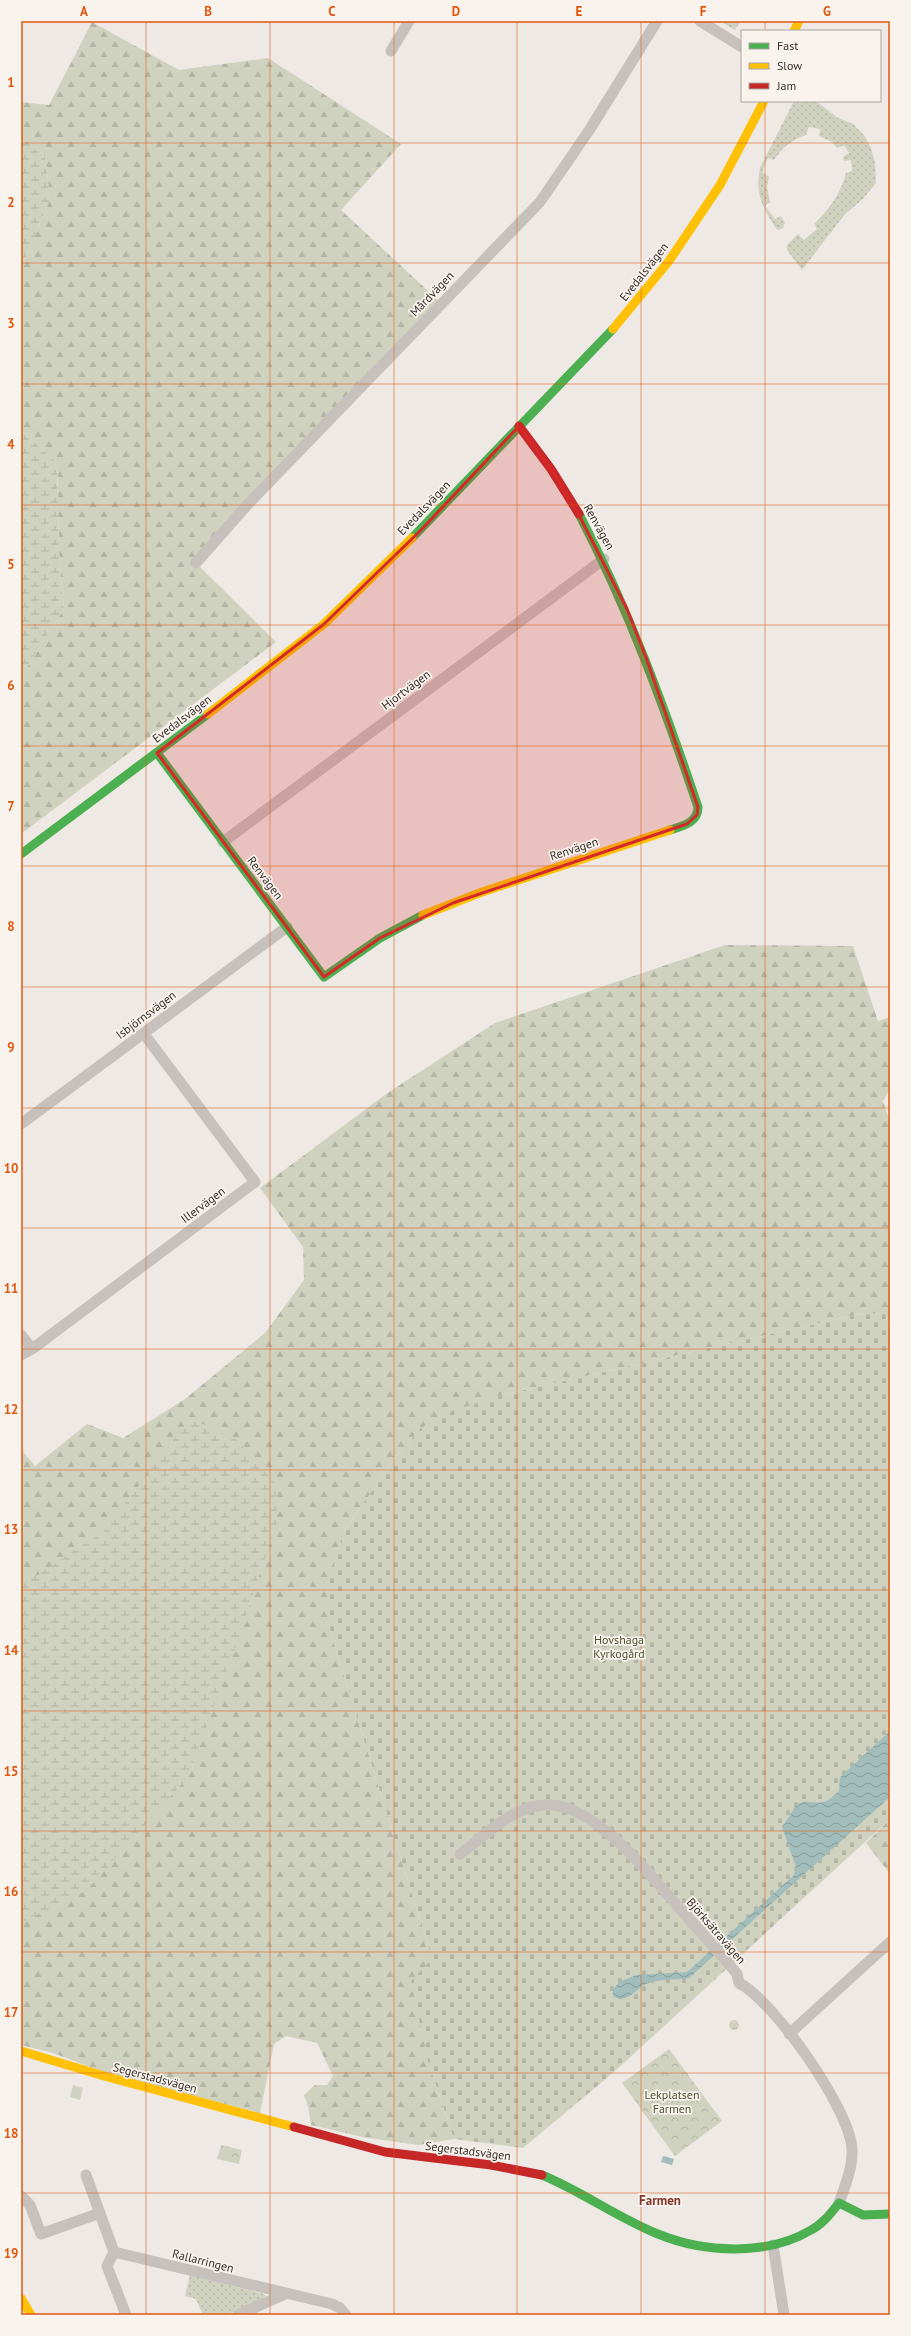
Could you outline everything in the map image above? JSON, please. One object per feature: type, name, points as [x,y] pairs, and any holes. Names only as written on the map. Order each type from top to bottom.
[{"type":"street","points":[[390,51],[409,21]]},
{"type":"street","name":"Mårdvägen","points":[[196,563],[270,481],[540,202],[590,128],[657,21]]},
{"type":"street","points":[[700,21],[741,46]]},
{"type":"street","points":[[794,30],[798,21]]},
{"type":"street","name":"Evedalsvägen","points":[[21,854],[157,753],[324,624],[420,531],[518,426],[624,317],[669,261],[720,185],[763,102]]},
{"type":"street","name":"Renvägen","points":[[157,753],[324,977],[380,938],[425,914],[482,892],[687,824],[693,820],[697,815],[698,807],[647,660],[604,559],[553,472],[518,426]]},
{"type":"street","name":"Hjortvägen","points":[[223,842],[604,559]]},
{"type":"street","name":"Isbjörnsvägen","points":[[21,1124],[287,927]]},
{"type":"street","name":"Illervägen","points":[[32,1349],[255,1182],[144,1034]]},
{"type":"street","points":[[21,1335],[32,1349],[21,1355]]},
{"type":"street","name":"Björksätravägen","points":[[460,1854],[508,1819],[526,1808],[552,1805],[582,1814],[632,1854],[737,1974],[739,1983],[751,1989],[790,2034],[832,2098],[850,2135],[852,2151],[850,2169],[839,2203]]},
{"type":"street","points":[[790,2034],[890,1942]]},
{"type":"street","name":"Segerstadsvägen","points":[[21,2051],[104,2077],[384,2152],[464,2161],[540,2174],[590,2198],[642,2229],[683,2243],[728,2248],[773,2244],[799,2238],[810,2232],[832,2214],[839,2203]]},
{"type":"street","points":[[86,2175],[114,2252],[107,2266],[126,2315]]},
{"type":"street","points":[[21,2196],[30,2205],[41,2234],[100,2213]]},
{"type":"street","points":[[839,2203],[861,2215],[872,2217],[890,2214]]},
{"type":"street","points":[[773,2244],[784,2315]]},
{"type":"street","name":"Rallarringen","points":[[114,2252],[337,2306],[346,2315]]},
{"type":"street","points":[[238,2315],[286,2294]]},
{"type":"street","points":[[21,2298],[31,2315]]},
{"type":"highlighted area","points":[[519,426],[553,472],[579,515],[627,609],[647,660],[698,807],[697,815],[687,824],[453,903],[380,938],[324,977],[157,753],[324,624],[420,531]]},
{"type":"green space","points":[[720,21],[741,21],[735,30]]},
{"type":"green space","points":[[92,22],[179,70],[268,58],[401,144],[341,210],[441,303],[196,563],[276,642],[21,834],[21,677],[64,609],[59,552],[57,463],[21,430],[21,262],[26,257],[50,199],[45,155],[21,141],[21,102],[49,105]]},
{"type":"green space","points":[[793,102],[817,102],[838,118],[853,124],[864,135],[871,148],[875,163],[876,183],[863,199],[845,214],[802,270],[787,250],[787,245],[798,234],[804,240],[817,229],[814,224],[834,201],[846,173],[852,171],[851,160],[844,161],[843,157],[849,153],[844,145],[837,148],[832,142],[819,136],[820,129],[809,127],[806,135],[788,144],[774,160],[768,158],[762,172],[769,177],[767,187],[770,202],[765,206],[775,219],[781,216],[785,223],[783,228],[778,230],[766,213],[759,193],[758,185],[760,168]]},
{"type":"green space","points":[[21,141],[45,155],[50,199],[26,257],[21,262]]},
{"type":"green space","points":[[21,430],[57,463],[59,552],[64,609],[21,677]]},
{"type":"green space","points":[[725,945],[853,946],[878,1021],[890,1017],[890,1089],[883,1101],[890,1122],[890,1329],[885,1313],[855,1315],[502,1395],[421,1428],[395,1458],[344,1531],[331,1634],[431,1955],[428,2061],[454,2139],[418,2145],[362,2137],[311,2125],[308,2106],[304,2095],[315,2085],[327,2085],[333,2076],[317,2043],[286,2036],[274,2044],[260,2113],[100,2071],[53,2053],[21,2045],[21,1449],[35,1466],[87,1424],[123,1438],[185,1399],[265,1333],[304,1280],[303,1247],[260,1188],[386,1094],[495,1023]]},
{"type":"green space","name":"Hovshaga Kyrkogård","points":[[885,1313],[890,1329],[890,1819],[614,2072],[523,2148],[454,2139],[428,2061],[411,1981],[431,1960],[431,1955],[331,1634],[328,1609],[330,1578],[344,1531],[395,1458],[421,1428],[452,1411],[502,1395],[855,1315]]},
{"type":"green space","points":[[190,1418],[237,1440],[276,1484],[277,1522],[239,1637],[188,1777],[87,1890],[21,1923],[21,1586],[104,1531]]},
{"type":"green space","points":[[890,1819],[890,1874],[866,1843]]},
{"type":"green space","points":[[732,2020],[736,2020],[738,2021],[738,2029],[732,2030],[729,2027],[729,2023]]},
{"type":"green space","name":"Lekplatsen Farmen","points":[[669,2049],[722,2121],[675,2156],[622,2083]]},
{"type":"green space","points":[[73,2085],[83,2088],[80,2100],[70,2097]]},
{"type":"green space","points":[[221,2145],[242,2150],[239,2164],[217,2159]]},
{"type":"green space","points":[[190,2275],[264,2294],[266,2297],[264,2300],[227,2315],[203,2315],[196,2299],[185,2296]]},
{"type":"water","points":[[890,1731],[890,1797],[689,1978],[649,1983],[623,1999],[613,1996],[613,1990],[619,1982],[636,1975],[687,1972],[794,1875],[796,1867],[782,1827],[797,1804],[804,1802],[823,1802],[831,1798],[839,1791],[840,1777]]},
{"type":"water","points":[[663,2156],[674,2159],[672,2165],[661,2162]]},
{"type":"traffic: fast","points":[[412,538],[613,329]]},
{"type":"traffic: fast","points":[[579,514],[597,549],[629,621],[672,732],[698,807],[695,817],[692,820],[684,825],[670,830]]},
{"type":"traffic: fast","points":[[21,854],[208,714]]},
{"type":"traffic: fast","points":[[157,753],[324,977],[380,938],[423,915]]},
{"type":"traffic: fast","points":[[542,2175],[572,2189],[643,2228],[676,2240],[715,2248],[756,2248],[794,2238],[819,2225],[839,2203],[863,2215],[890,2214]]},
{"type":"traffic: slow","points":[[794,30],[799,21]]},
{"type":"traffic: slow","points":[[613,329],[669,261],[720,185],[763,102]]},
{"type":"traffic: slow","points":[[208,714],[324,624],[412,538]]},
{"type":"traffic: slow","points":[[423,915],[482,892],[670,830]]},
{"type":"traffic: slow","points":[[21,2051],[104,2076],[294,2127]]},
{"type":"traffic: slow","points":[[21,2298],[31,2315]]},
{"type":"traffic: jam","points":[[519,426],[551,469],[579,514]]},
{"type":"traffic: jam","points":[[294,2127],[385,2152],[491,2165],[542,2175]]},
{"type":"district","name":"Farmen","points":[[660,2200]]}]
